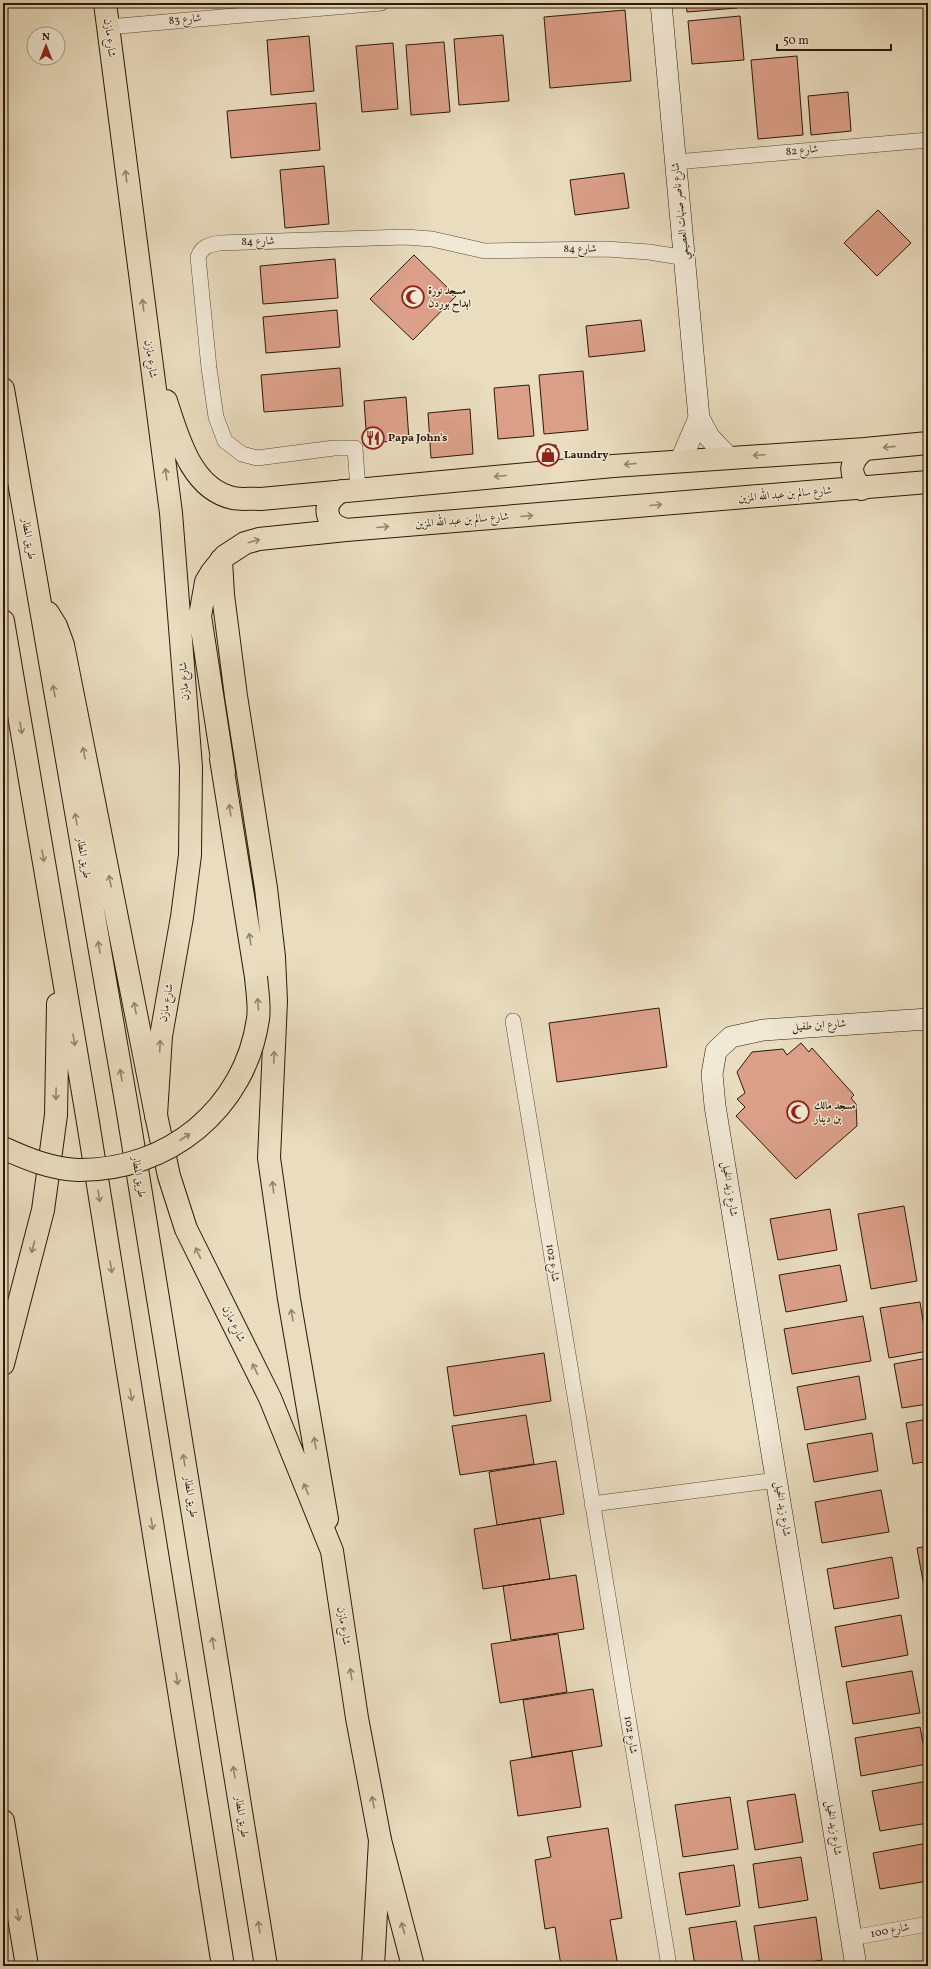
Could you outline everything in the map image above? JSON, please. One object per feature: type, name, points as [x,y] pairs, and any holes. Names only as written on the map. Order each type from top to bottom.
[{"type":"main road","name":"شارع مازن","points":[[105,3],[171,513],[191,767],[190,855],[182,917],[161,1036],[156,1115],[169,1176],[186,1229],[270,1398],[332,1551],[357,1718],[380,1840],[413,1966]]},
{"type":"main road","points":[[148,343],[181,446],[192,466],[210,488],[233,498],[261,499],[681,460],[865,449],[928,443]]},
{"type":"main road","name":"طريق المطار","points":[[3,389],[37,596],[128,1113],[266,1966]]},
{"type":"main road","points":[[862,489],[854,480],[852,468],[856,457],[865,449]]},
{"type":"main road","name":"شارع سالم بن عبد الله المزين","points":[[224,772],[200,616],[206,582],[212,572],[225,556],[244,543],[259,539],[346,530],[862,489],[928,482]]},
{"type":"main road","points":[[346,530],[337,528],[330,521],[327,512],[329,503],[334,495],[350,490]]},
{"type":"main road","points":[[3,1148],[35,1162],[77,1170],[120,1166],[161,1153],[198,1129],[227,1098],[248,1060],[258,1018],[256,977],[224,772],[171,513]]},
{"type":"main road","points":[[221,560],[223,595],[235,689],[266,888],[274,957],[276,1001],[269,1158],[288,1291],[320,1469],[332,1551]]},
{"type":"main road","points":[[37,596],[56,626],[63,645],[156,1115]]},
{"type":"main road","points":[[3,621],[60,957],[223,1966]]},
{"type":"main road","points":[[3,1364],[43,1210],[56,1115],[60,957]]},
{"type":"main road","points":[[3,1821],[26,1966]]},
{"type":"main road","points":[[374,1966],[380,1840]]},
{"type":"street","name":"شارع 83","points":[[108,27],[381,3]]},
{"type":"street","name":"شارع ناصر صنهات العصيمي","points":[[661,3],[686,258],[699,418],[709,437],[728,457]]},
{"type":"street","name":"شارع 82","points":[[676,162],[928,140]]},
{"type":"street","name":"شارع 84","points":[[350,490],[355,448],[334,448],[257,458],[242,454],[225,441],[216,416],[209,368],[198,257],[201,249],[218,243],[405,237],[432,239],[485,251],[606,249],[649,252],[686,258]]},
{"type":"street","name":"شارع ناصر صنهات العصيمي","points":[[681,460],[699,418]]},
{"type":"street","name":"شارع ابن طفيل","points":[[716,1051],[731,1036],[763,1030],[928,1019]]},
{"type":"street","name":"شارع 102","points":[[513,1021],[669,1966]]},
{"type":"street","name":"شارع زيد الخيل","points":[[716,1051],[712,1074],[715,1106],[856,1966]]},
{"type":"street","points":[[592,1504],[777,1480]]},
{"type":"street","name":"شارع 100","points":[[851,1938],[928,1924]]},
{"type":"building","points":[[686,3],[736,3],[737,8],[687,12]]},
{"type":"building","points":[[745,3],[785,3],[785,4],[745,8]]},
{"type":"building","points":[[625,10],[631,81],[550,88],[544,17]]},
{"type":"building","points":[[740,16],[744,60],[692,64],[688,21]]},
{"type":"building","points":[[503,35],[509,101],[459,105],[454,39]]},
{"type":"building","points":[[309,36],[314,91],[271,95],[267,40]]},
{"type":"building","points":[[444,42],[450,112],[411,115],[406,45]]},
{"type":"building","points":[[393,43],[398,109],[362,112],[356,46]]},
{"type":"building","points":[[797,56],[803,135],[758,139],[751,60]]},
{"type":"building","points":[[848,92],[851,131],[811,135],[808,96]]},
{"type":"building","points":[[316,103],[320,150],[231,158],[227,111]]},
{"type":"building","points":[[324,166],[329,224],[285,228],[280,170]]},
{"type":"building","points":[[624,173],[629,208],[575,215],[570,180]]},
{"type":"building","points":[[878,210],[911,243],[877,276],[844,243]]},
{"type":"building","name":"مسجد نورة ابداح بوردن","points":[[414,255],[456,296],[413,340],[370,299]]},
{"type":"building","points":[[335,259],[338,298],[263,304],[260,266]]},
{"type":"building","points":[[337,310],[340,347],[266,353],[263,317]]},
{"type":"building","points":[[641,320],[645,351],[589,357],[586,326]]},
{"type":"building","points":[[340,368],[343,406],[264,412],[261,375]]},
{"type":"building","points":[[583,371],[588,430],[544,434],[539,375]]},
{"type":"building","points":[[529,385],[534,436],[498,439],[494,388]]},
{"type":"building","points":[[406,397],[409,440],[367,443],[364,401]]},
{"type":"building","points":[[470,409],[473,454],[431,458],[428,413]]},
{"type":"building","name":"Laundry","points":[[556,445],[558,463],[540,464],[539,446]]},
{"type":"building","points":[[659,1008],[667,1067],[557,1082],[549,1023]]},
{"type":"building","name":"مسجد مالك بن دينار","points":[[801,1043],[809,1052],[812,1048],[854,1095],[851,1098],[856,1104],[857,1126],[796,1179],[736,1116],[745,1107],[737,1099],[745,1093],[737,1072],[752,1052],[783,1049],[787,1055]]},
{"type":"building","points":[[904,1206],[917,1281],[871,1289],[858,1214]]},
{"type":"building","points":[[830,1209],[837,1250],[778,1260],[770,1219]]},
{"type":"building","points":[[840,1265],[847,1301],[786,1312],[779,1275]]},
{"type":"building","points":[[920,1302],[928,1351],[889,1358],[880,1308]]},
{"type":"building","points":[[863,1316],[871,1361],[792,1374],[784,1329]]},
{"type":"building","points":[[544,1353],[551,1401],[454,1416],[447,1367]]},
{"type":"building","points":[[928,1358],[928,1404],[902,1408],[894,1364]]},
{"type":"building","points":[[859,1376],[866,1419],[805,1430],[797,1387]]},
{"type":"building","points":[[526,1415],[534,1464],[460,1475],[452,1426]]},
{"type":"building","points":[[928,1419],[928,1461],[913,1464],[906,1423]]},
{"type":"building","points":[[872,1433],[878,1471],[814,1482],[807,1444]]},
{"type":"building","points":[[556,1461],[564,1514],[497,1525],[489,1472]]},
{"type":"building","points":[[881,1490],[889,1532],[822,1543],[815,1502]]},
{"type":"building","points":[[540,1518],[550,1579],[483,1589],[474,1529]]},
{"type":"building","points":[[928,1546],[928,1609],[917,1548]]},
{"type":"building","points":[[892,1557],[899,1598],[834,1609],[827,1569]]},
{"type":"building","points":[[576,1575],[584,1629],[511,1640],[503,1586]]},
{"type":"building","points":[[901,1615],[908,1655],[842,1667],[835,1627]]},
{"type":"building","points":[[558,1634],[567,1692],[500,1703],[491,1644]]},
{"type":"building","points":[[912,1671],[920,1713],[853,1724],[846,1682]]},
{"type":"building","points":[[593,1689],[602,1746],[532,1757],[523,1700]]},
{"type":"building","points":[[920,1727],[927,1764],[861,1776],[855,1738]]},
{"type":"building","points":[[572,1751],[581,1807],[518,1816],[510,1761]]},
{"type":"building","points":[[928,1781],[928,1823],[880,1831],[872,1791]]},
{"type":"building","points":[[795,1794],[803,1842],[755,1850],[747,1801]]},
{"type":"building","points":[[730,1797],[738,1849],[683,1857],[675,1805]]},
{"type":"building","points":[[608,1828],[622,1918],[610,1920],[618,1966],[561,1966],[555,1927],[545,1929],[535,1860],[551,1857],[547,1837]]},
{"type":"building","points":[[928,1843],[928,1881],[880,1889],[873,1853]]},
{"type":"building","points":[[801,1857],[808,1900],[759,1908],[753,1864]]},
{"type":"building","points":[[734,1865],[740,1906],[686,1915],[679,1873]]},
{"type":"building","points":[[816,1917],[822,1960],[785,1966],[760,1966],[754,1926]]},
{"type":"building","points":[[736,1921],[743,1964],[729,1966],[695,1966],[689,1928]]},
{"type":"place","name":"مسجد نورة ابداح بوردن","points":[[413,297]]},
{"type":"place","name":"Papa John's","points":[[373,438]]},
{"type":"place","name":"Laundry","points":[[548,455]]},
{"type":"place","name":"مسجد مالك بن دينار","points":[[798,1112]]}]
